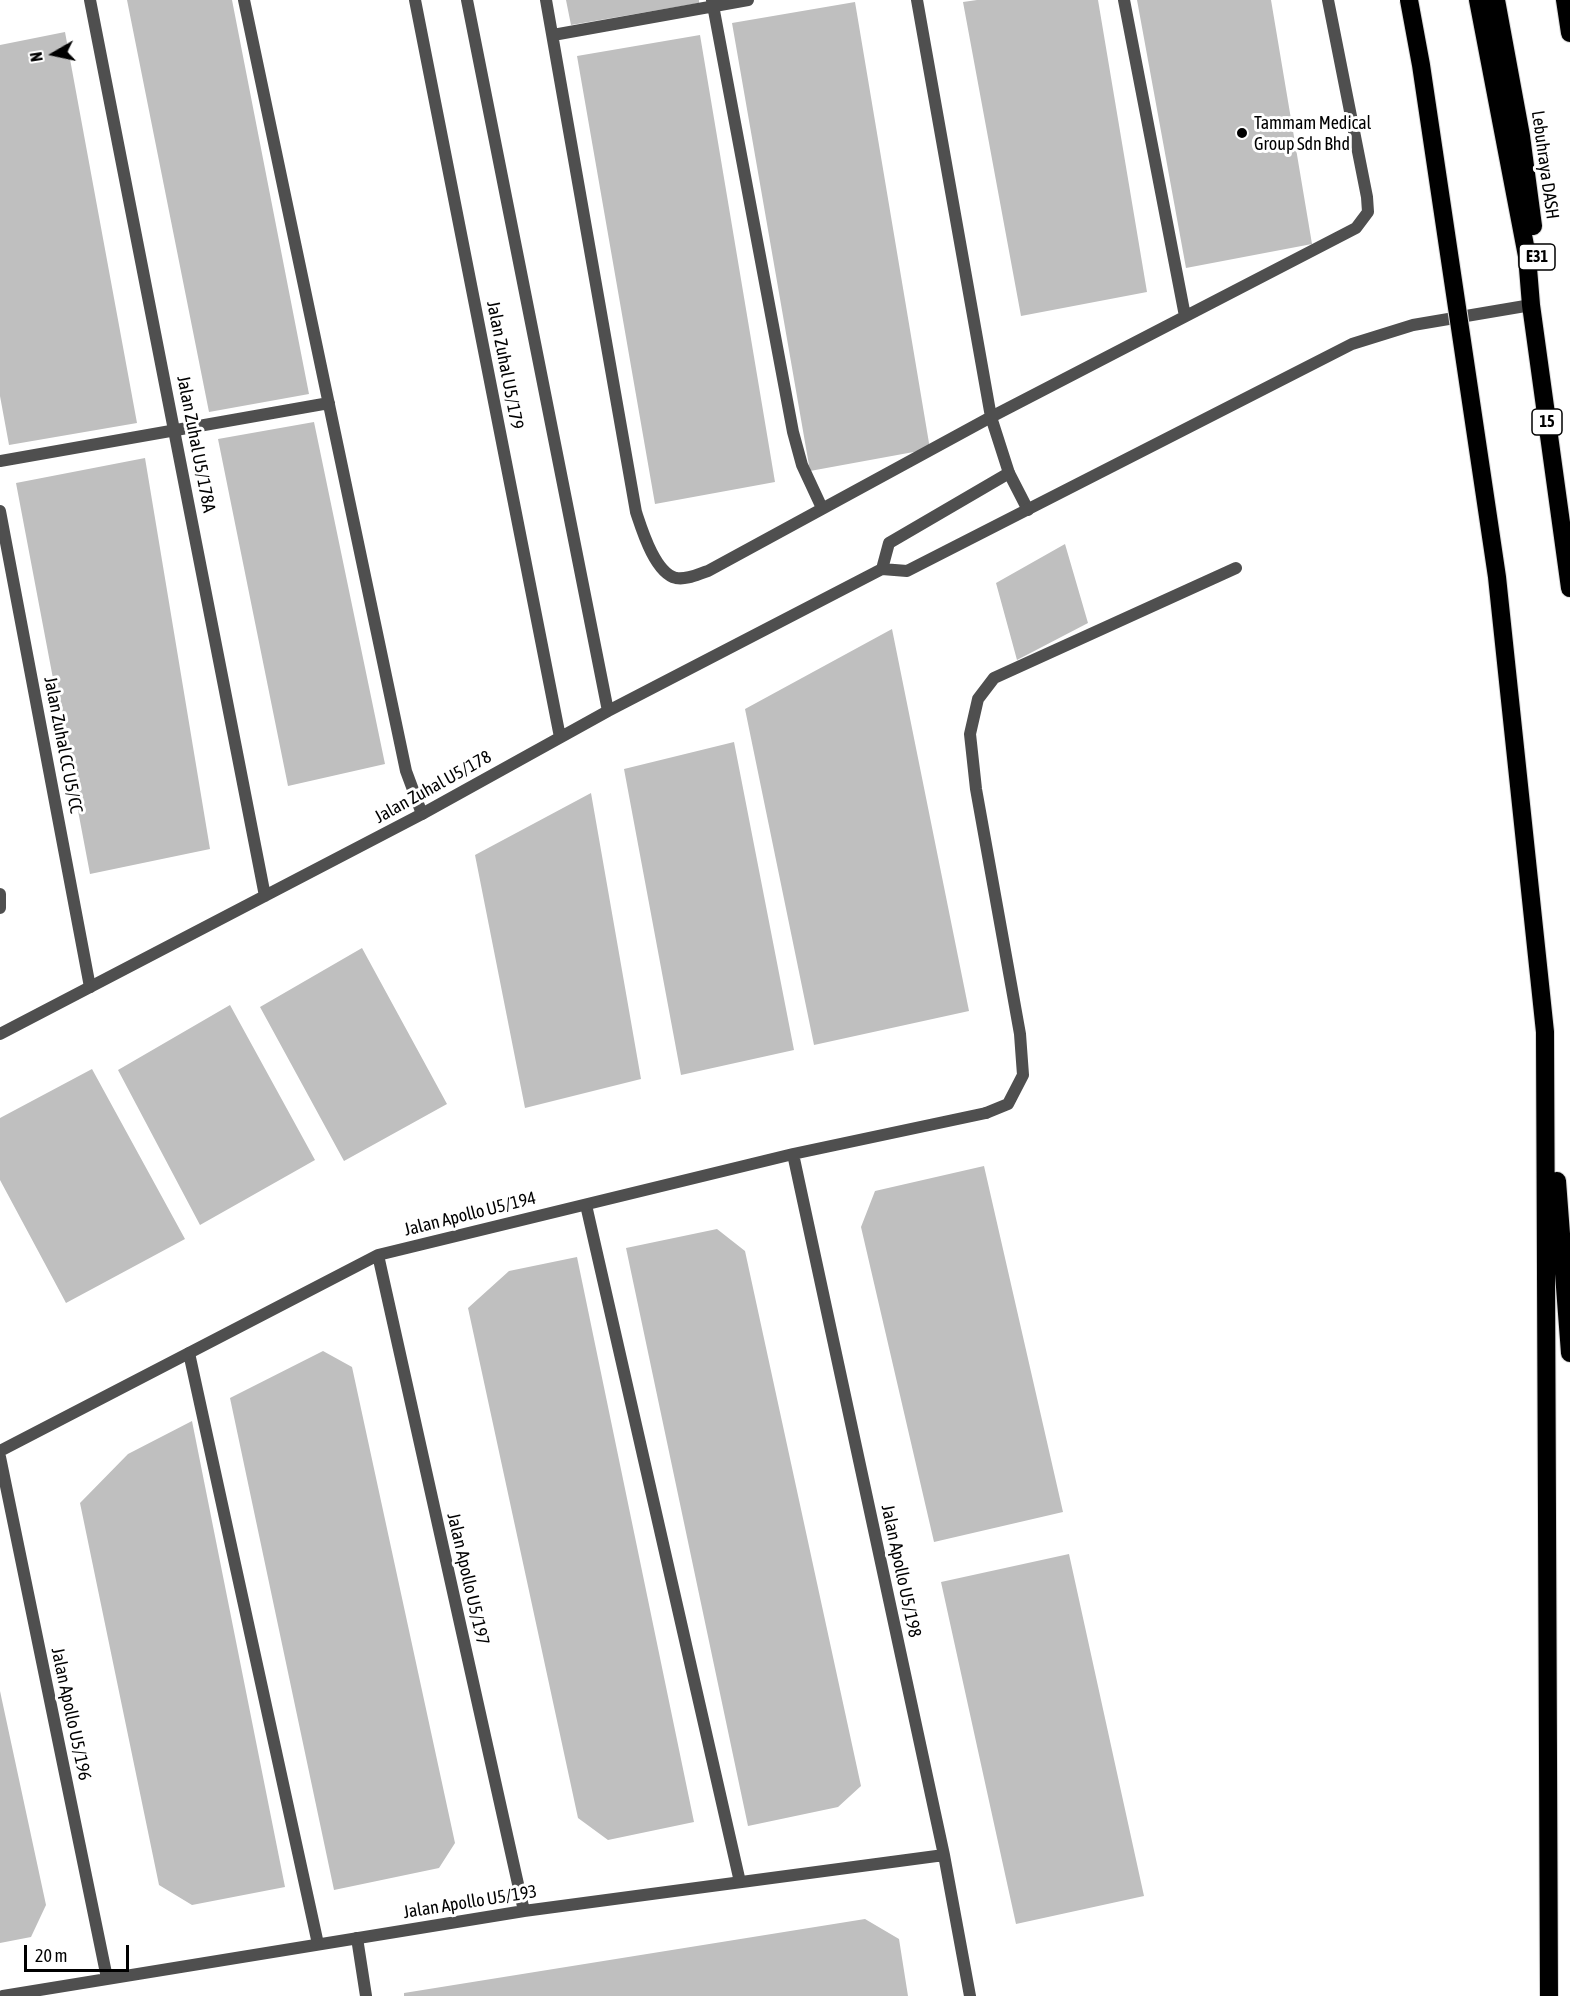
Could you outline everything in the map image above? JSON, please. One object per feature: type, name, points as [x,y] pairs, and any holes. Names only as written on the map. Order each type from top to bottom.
[{"type":"highway","points":[[1409,0],[1421,65],[1497,577],[1545,1032],[1570,1353]]},
{"type":"highway","name":"15","points":[[1478,0],[1527,256],[1531,305],[1570,588]]},
{"type":"highway","name":"Lebuhraya DASH","points":[[1496,0],[1521,136],[1570,516]]},
{"type":"highway","points":[[1564,0],[1570,33]]},
{"type":"highway","points":[[1545,1032],[1549,1996]]},
{"type":"street","name":"Jalan Zuhal U5/178A","points":[[90,0],[265,896]]},
{"type":"street","points":[[244,0],[406,771],[422,814]]},
{"type":"street","name":"Jalan Zuhal U5/179","points":[[415,0],[560,737]]},
{"type":"street","name":"Jalan Zuhal U5/179","points":[[467,0],[608,711]]},
{"type":"street","points":[[546,0],[636,512],[655,557],[666,573],[676,578],[688,578],[708,571],[991,417],[1356,228],[1368,212],[1328,0]]},
{"type":"street","points":[[553,35],[712,3],[748,0]]},
{"type":"street","points":[[917,0],[991,417],[1008,473],[1028,510]]},
{"type":"street","points":[[1124,0],[1185,316]]},
{"type":"street","points":[[712,3],[793,432],[802,465],[822,508]]},
{"type":"street","points":[[1008,473],[889,543],[882,569],[907,571],[1352,344],[1413,326],[1531,305]]},
{"type":"street","points":[[0,461],[329,403]]},
{"type":"street","name":"Jalan Zuhal CC U5/CC","points":[[0,511],[90,987]]},
{"type":"street","name":"Jalan Apollo U5/194","points":[[0,1451],[378,1255],[793,1154],[986,1113],[1008,1104],[1023,1075],[1020,1034],[976,789],[970,734],[978,699],[994,678],[1236,568]]},
{"type":"street","name":"Jalan Zuhal U5/178","points":[[0,1034],[422,814],[608,711],[882,569]]},
{"type":"street","points":[[0,894],[0,908]]},
{"type":"street","name":"Jalan Apollo U5/198","points":[[793,1154],[944,1855],[970,1996]]},
{"type":"street","points":[[586,1205],[740,1882]]},
{"type":"street","name":"Jalan Apollo U5/197","points":[[378,1255],[524,1911]]},
{"type":"street","points":[[189,1353],[318,1944]]},
{"type":"street","name":"Jalan Apollo U5/196","points":[[0,1457],[107,1978]]},
{"type":"street","name":"Jalan Apollo U5/193","points":[[3,1996],[524,1911],[944,1855]]},
{"type":"street","points":[[357,1938],[366,1996]]},
{"type":"building","points":[[127,0],[232,0],[309,394],[209,412]]},
{"type":"building","points":[[566,0],[699,0],[699,3],[571,25]]},
{"type":"building","points":[[1098,0],[1147,292],[1021,316],[963,2]]},
{"type":"building","points":[[1137,0],[1271,0],[1312,244],[1186,268]]},
{"type":"building","points":[[855,2],[930,449],[810,471],[732,23]]},
{"type":"building","points":[[65,32],[137,423],[9,445],[0,396],[0,45]]},
{"type":"building","points":[[700,35],[775,482],[655,504],[577,56]]},
{"type":"building","points":[[314,422],[385,764],[288,786],[218,439]]},
{"type":"building","points":[[145,458],[210,849],[90,874],[16,483]]},
{"type":"building","points":[[1065,544],[1088,623],[1017,660],[996,583]]},
{"type":"building","points":[[892,629],[969,1011],[814,1045],[745,709]]},
{"type":"building","points":[[734,742],[794,1050],[681,1075],[624,769]]},
{"type":"building","points":[[591,793],[641,1079],[525,1108],[475,855]]},
{"type":"building","points":[[362,948],[447,1104],[344,1161],[260,1007]]},
{"type":"building","points":[[230,1005],[315,1160],[200,1225],[118,1070]]},
{"type":"building","points":[[92,1069],[185,1239],[66,1303],[0,1180],[0,1118]]},
{"type":"building","points":[[984,1166],[1063,1512],[934,1542],[861,1227],[875,1191]]},
{"type":"building","points":[[717,1229],[745,1251],[861,1786],[838,1807],[748,1826],[626,1248]]},
{"type":"building","points":[[577,1257],[694,1822],[608,1840],[578,1818],[468,1308],[509,1271]]},
{"type":"building","points":[[323,1351],[352,1367],[455,1843],[439,1868],[334,1890],[230,1398]]},
{"type":"building","points":[[192,1421],[285,1887],[192,1905],[159,1885],[80,1503],[128,1454]]},
{"type":"building","points":[[1069,1554],[1144,1896],[1016,1924],[941,1582]]},
{"type":"building","points":[[0,1691],[46,1905],[31,1937],[0,1943]]},
{"type":"building","points":[[865,1919],[899,1939],[908,1996],[404,1996],[404,1993]]},
{"type":"place","name":"Tammam Medical Group Sdn Bhd","points":[[1242,133]]}]
